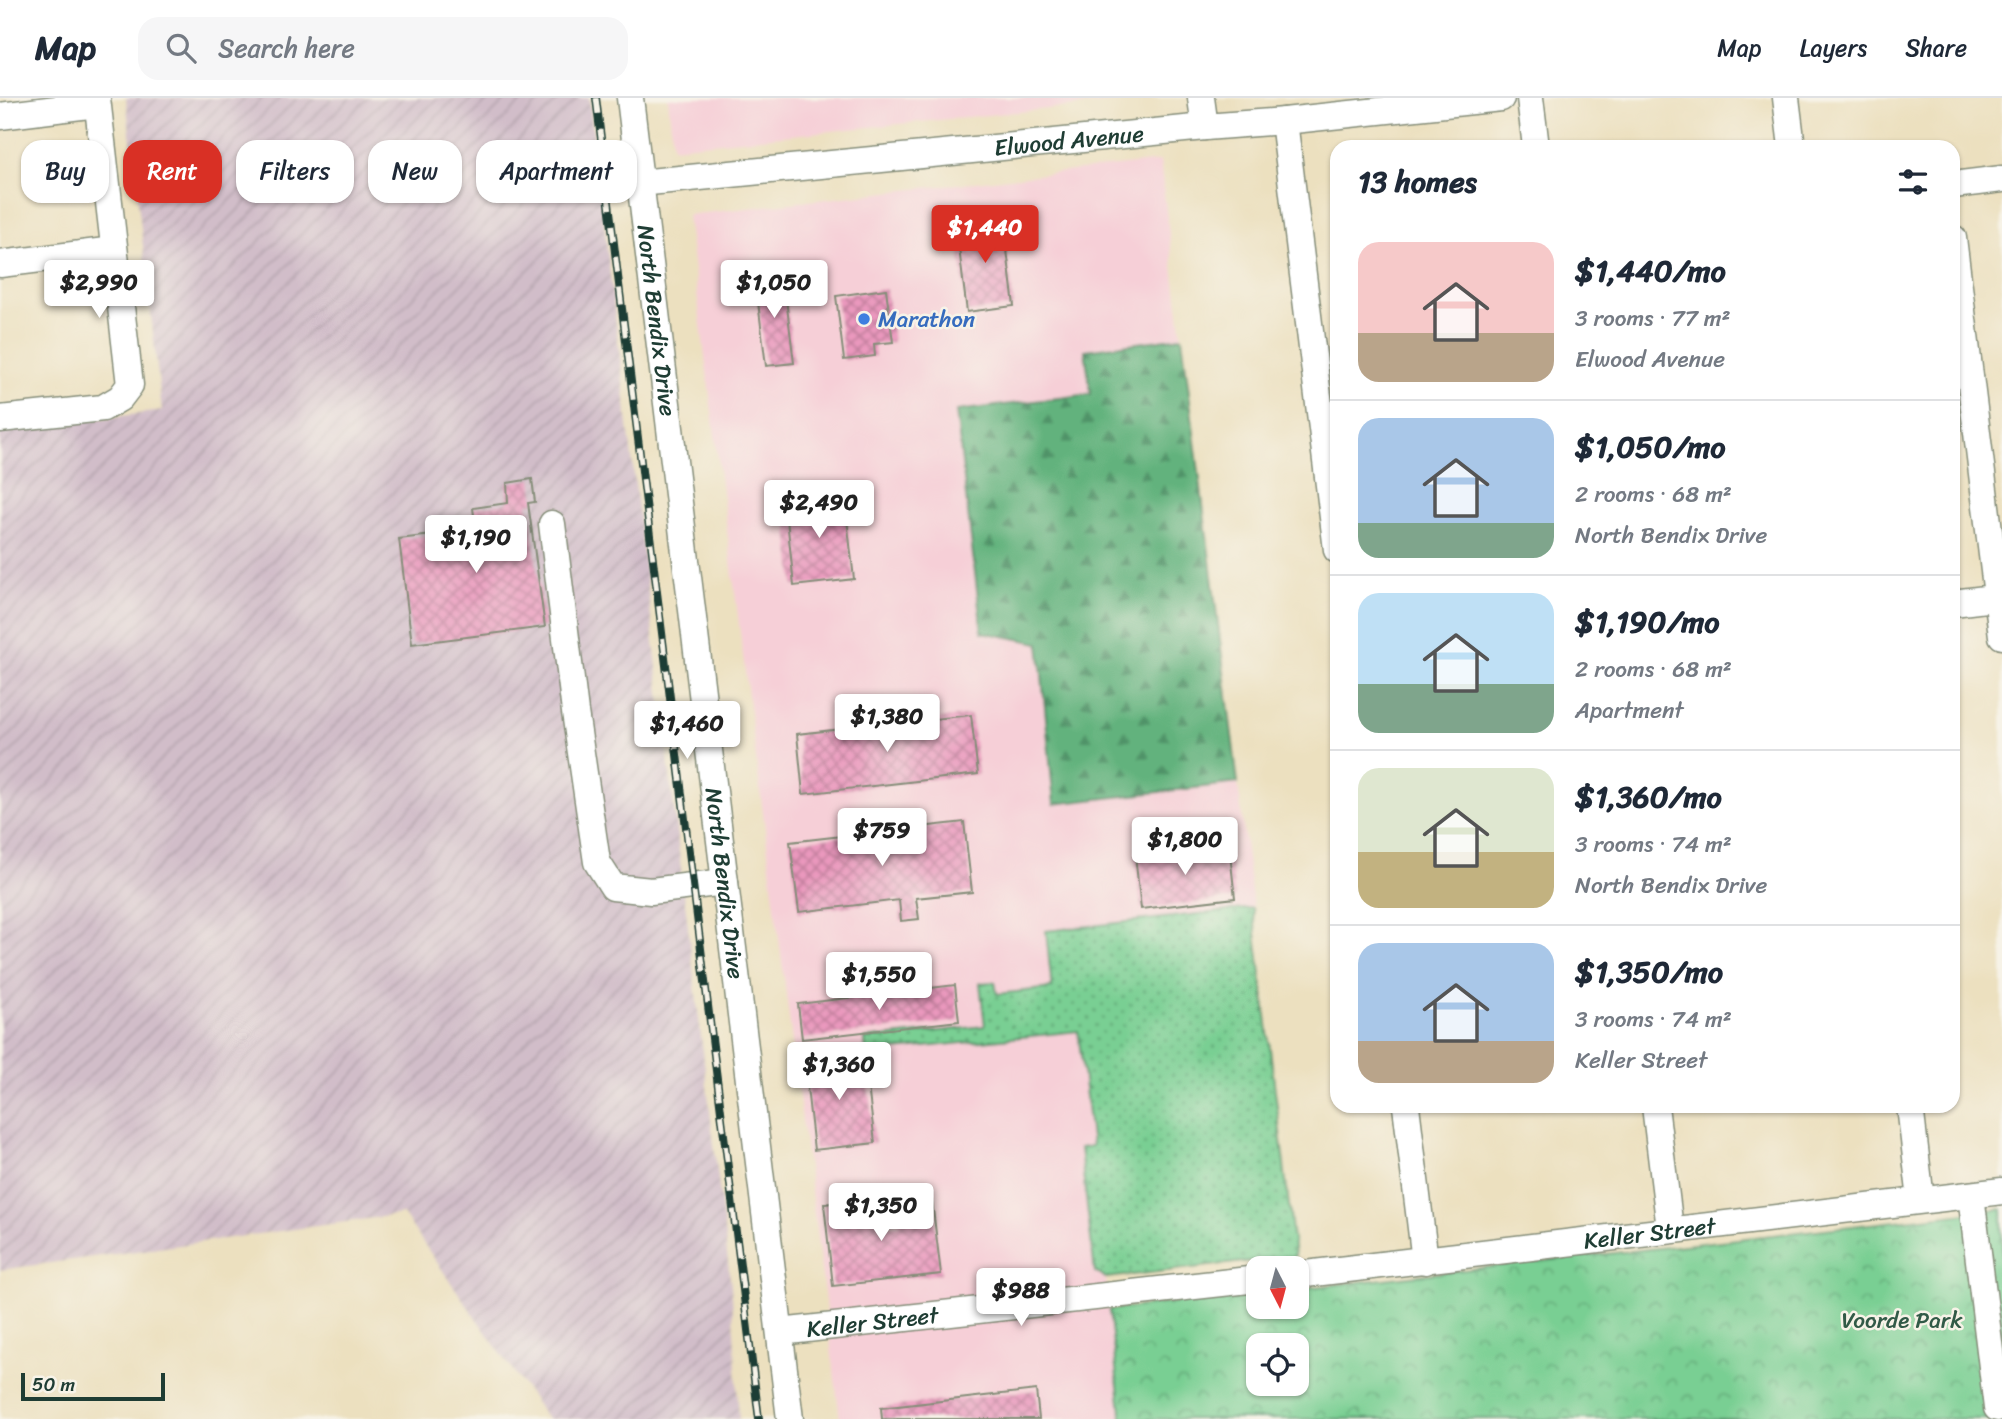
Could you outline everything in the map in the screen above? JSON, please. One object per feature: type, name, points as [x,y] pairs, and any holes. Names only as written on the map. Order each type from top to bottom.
[{"type":"street","name":"North Bendix Drive","points":[[630,98],[790,1419]]},
{"type":"street","points":[[1201,98],[1205,127]]},
{"type":"street","name":"Elwood Avenue","points":[[639,183],[1501,98]]},
{"type":"street","points":[[1530,98],[1535,140]]},
{"type":"street","points":[[1786,98],[1791,140]]},
{"type":"street","points":[[0,116],[97,101],[130,385],[120,398],[103,408],[0,419]]},
{"type":"street","points":[[1284,121],[1330,493]]},
{"type":"street","points":[[1960,184],[2002,179]]},
{"type":"street","points":[[0,264],[114,250]]},
{"type":"street","points":[[1960,291],[2000,597],[2002,635]]},
{"type":"street","points":[[552,524],[597,862],[612,887],[651,891],[725,882]]},
{"type":"street","points":[[1960,602],[2000,597]]},
{"type":"street","points":[[1407,1113],[1425,1261]]},
{"type":"street","points":[[1656,1113],[1670,1229]]},
{"type":"street","points":[[1911,1113],[1922,1200]]},
{"type":"street","name":"Keller Street","points":[[1309,1274],[2002,1191]]},
{"type":"street","points":[[1971,1195],[1997,1408]]},
{"type":"street","name":"Keller Street","points":[[780,1332],[1246,1280]]},
{"type":"shaded area","points":[[126,98],[589,98],[594,140],[476,140],[476,203],[602,203],[732,1295],[739,1419],[547,1419],[403,1214],[0,1270],[0,431],[162,411],[138,203],[222,203],[222,140],[131,140]]},
{"type":"shaded area","points":[[668,98],[1156,98],[673,147]]},
{"type":"shaded area","points":[[1160,161],[1182,337],[1086,350],[1091,394],[957,411],[1039,643],[1054,803],[1238,783],[1295,1256],[1246,1256],[1246,1262],[1106,1278],[1122,1419],[840,1419],[687,215]]},
{"type":"green space","points":[[1182,337],[1238,783],[1054,804],[1039,643],[982,632],[956,411],[1091,394],[1085,350]]},
{"type":"green space","points":[[1253,908],[1295,1256],[1246,1256],[1246,1262],[1106,1278],[1095,1272],[1080,1148],[1092,1146],[1078,1031],[866,1053],[865,1039],[985,1026],[980,983],[995,982],[997,994],[1052,988],[1046,931]]},
{"type":"green space","name":"Voorde Park","points":[[2002,1209],[2002,1419],[1122,1419],[1109,1310],[1246,1294],[1246,1320],[1309,1320],[1309,1288]]},
{"type":"building","points":[[1003,218],[1014,306],[967,312],[956,224]]},
{"type":"building","points":[[783,275],[794,363],[766,366],[755,278]]},
{"type":"building","name":"Marathon","points":[[886,289],[893,342],[874,344],[875,356],[844,360],[836,296]]},
{"type":"building","points":[[532,479],[535,502],[528,503],[545,627],[412,644],[399,539],[476,530],[473,508],[508,503],[507,483]]},
{"type":"building","points":[[844,493],[854,579],[794,586],[785,500]]},
{"type":"building","points":[[971,715],[978,774],[803,794],[797,734]]},
{"type":"building","points":[[964,822],[972,892],[916,898],[919,919],[901,921],[899,900],[799,912],[790,842]]},
{"type":"building","points":[[1229,845],[1235,898],[1141,909],[1135,855]]},
{"type":"building","points":[[955,985],[959,1021],[802,1039],[798,1004]]},
{"type":"building","points":[[864,1053],[875,1143],[814,1150],[804,1060]]},
{"type":"building","points":[[876,1198],[879,1227],[899,1225],[897,1205],[932,1201],[941,1274],[833,1286],[824,1204]]},
{"type":"building","points":[[1036,1390],[1039,1419],[882,1419],[881,1408]]},
{"type":"railway","points":[[596,98],[759,1419]]},
{"type":"place","name":"Marathon","points":[[864,319]]}]
